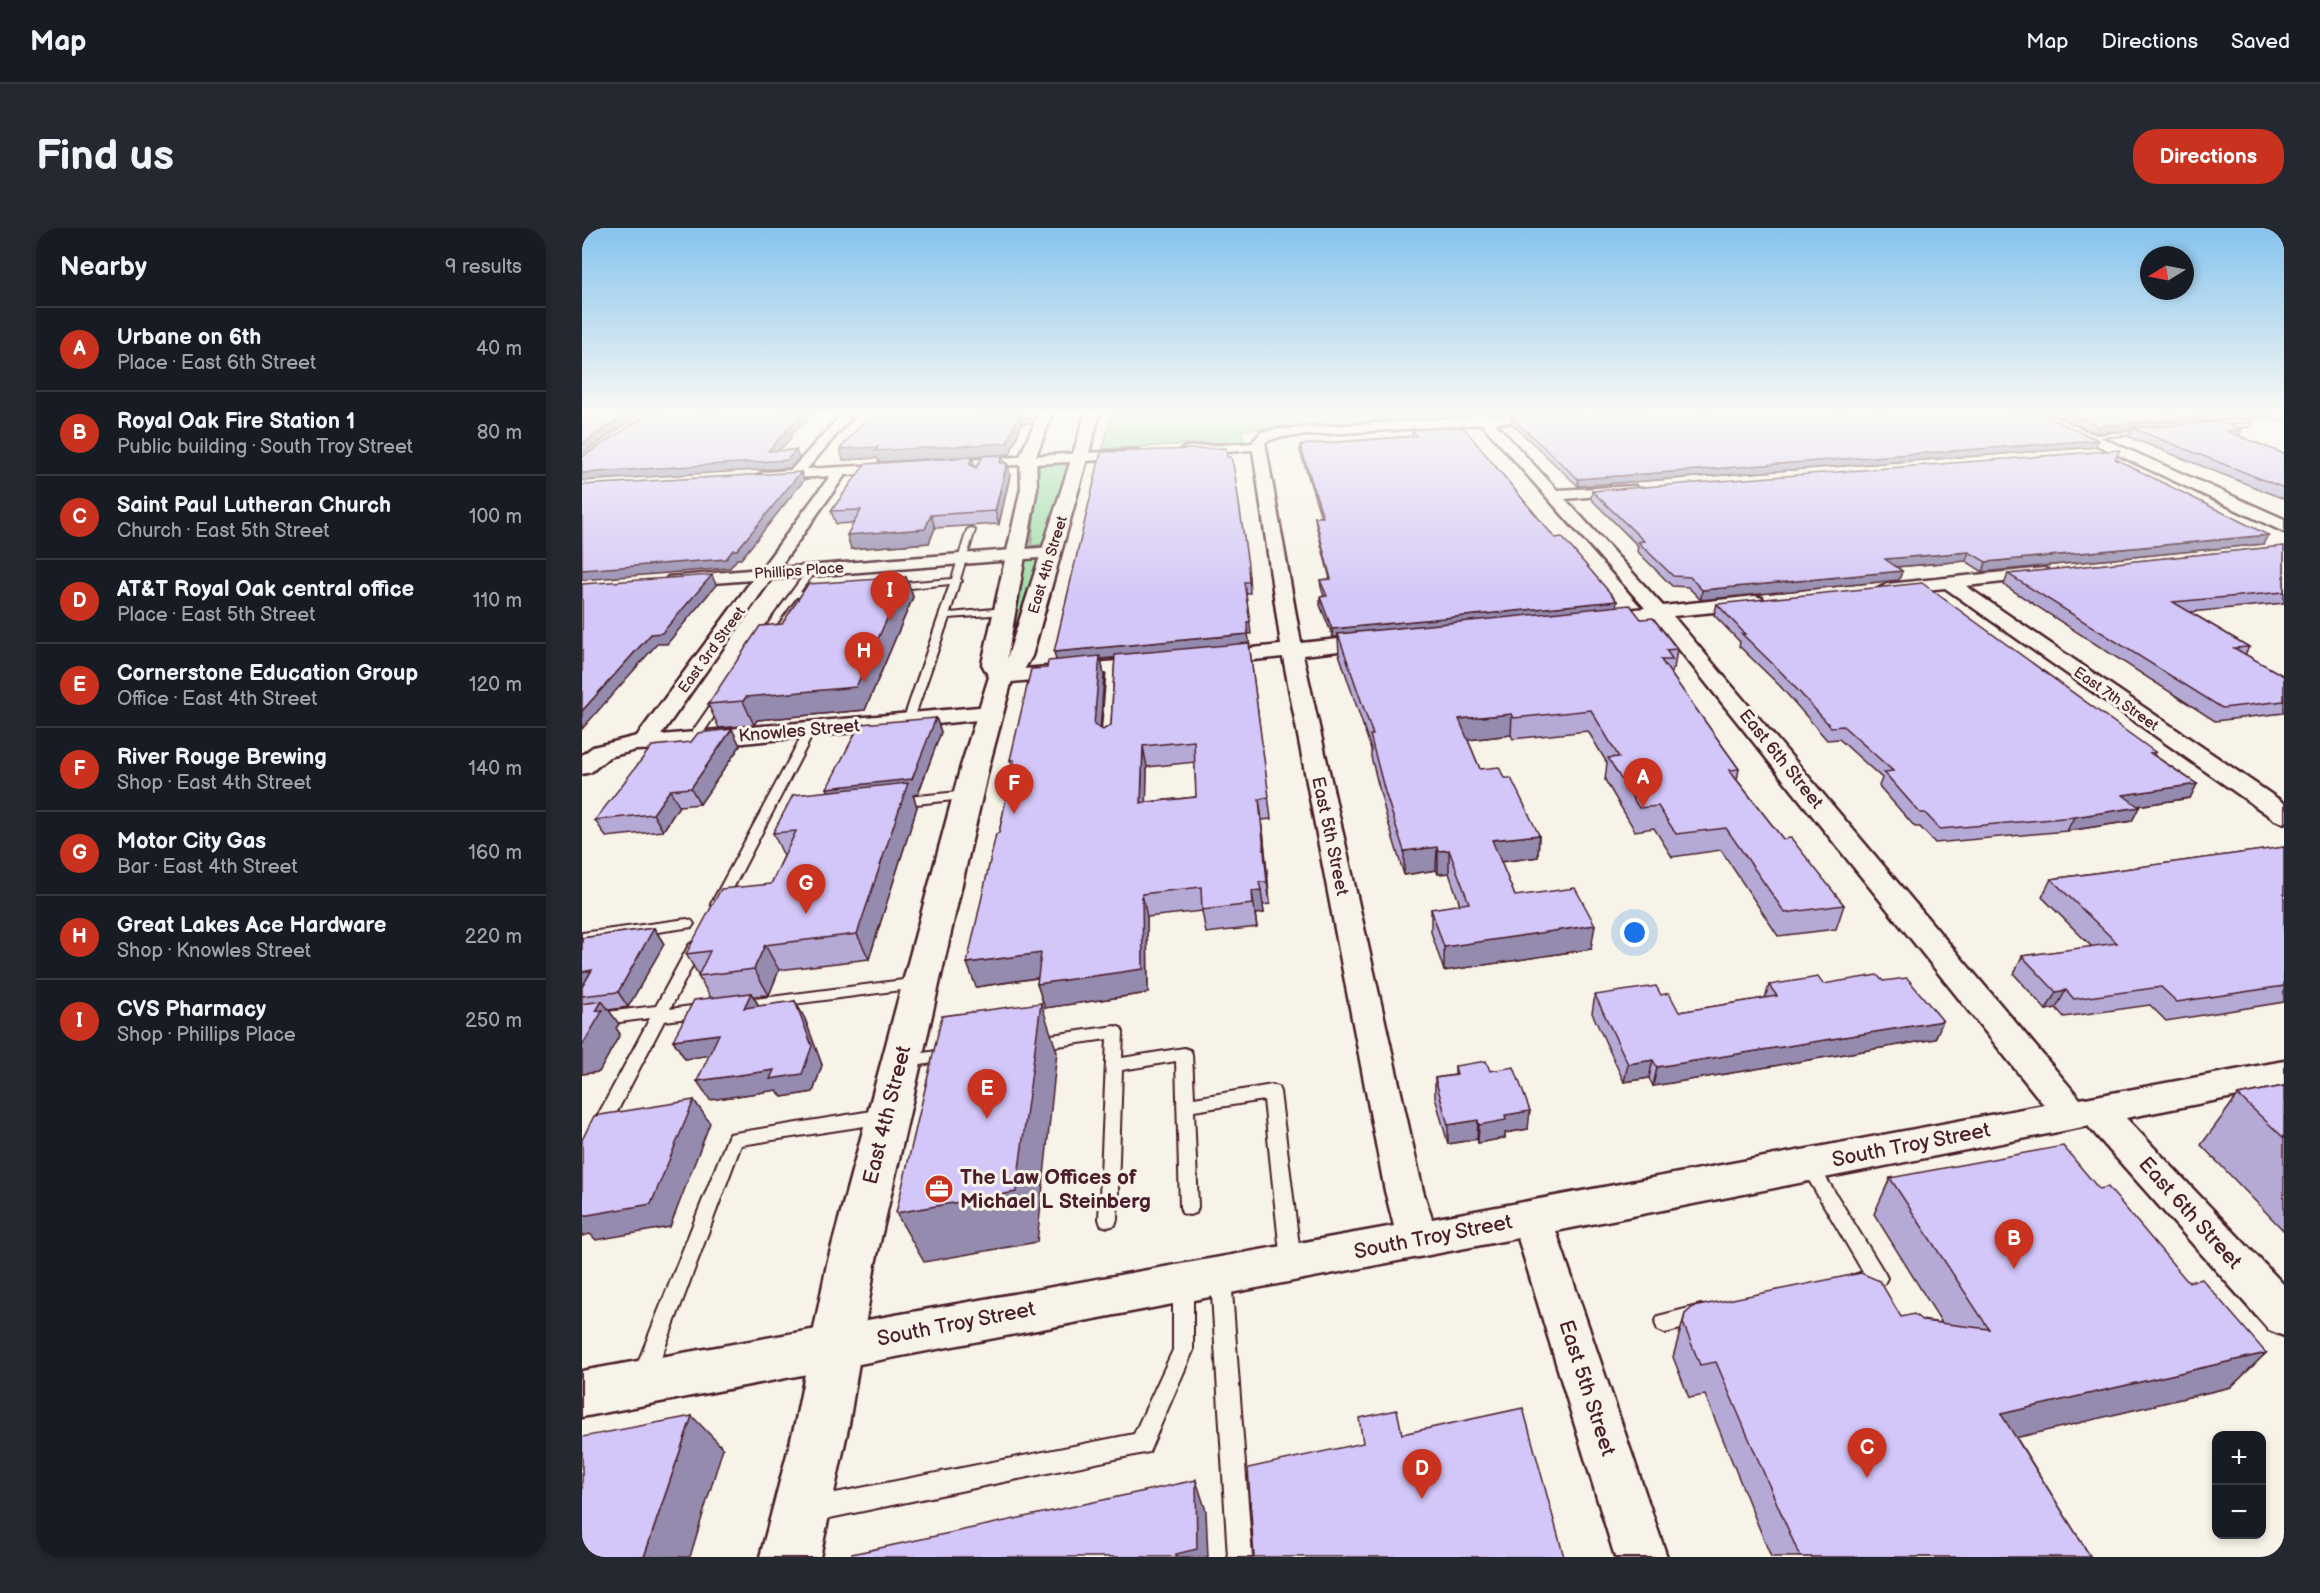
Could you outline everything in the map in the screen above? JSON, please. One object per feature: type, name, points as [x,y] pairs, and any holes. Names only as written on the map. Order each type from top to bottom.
[{"type":"street","points":[[747,477],[779,475]]},
{"type":"street","name":"East 3rd Street","points":[[644,742],[838,475]]},
{"type":"street","name":"East 4th Street","points":[[1001,677],[994,664],[1029,488],[1029,475]]},
{"type":"street","name":"East 4th Street","points":[[795,1535],[838,1348],[850,1264],[968,795],[1001,677],[1016,665],[1020,656],[1075,475]]},
{"type":"street","name":"East 5th Street","points":[[1267,475],[1293,649],[1404,1191],[1418,1238]]},
{"type":"street","name":"East 6th Street","points":[[1536,475],[1659,612],[2084,1112],[2284,1316]]},
{"type":"street","points":[[2171,475],[2284,526]]},
{"type":"street","points":[[1554,495],[1648,488]]},
{"type":"street","name":"Phillips Place","points":[[652,582],[1052,552]]},
{"type":"street","points":[[1868,591],[2064,571]]},
{"type":"street","name":"East 7th Street","points":[[1949,583],[2284,815]]},
{"type":"street","points":[[1574,621],[1775,600]]},
{"type":"street","points":[[1191,660],[1397,639]]},
{"type":"street","points":[[1001,677],[1168,662]]},
{"type":"street","name":"Knowles Street","points":[[644,742],[692,741],[990,714]]},
{"type":"street","points":[[582,767],[601,752],[644,742]]},
{"type":"street","name":"South Troy Street","points":[[582,1394],[838,1348],[908,1332],[1291,1264],[2084,1112],[2281,1078]]},
{"type":"street","name":"East 5th Street","points":[[1532,1218],[1641,1557]]},
{"type":"lane","points":[[908,721],[958,581],[971,530]]},
{"type":"lane","points":[[754,650],[812,570]]},
{"type":"lane","points":[[875,588],[958,581]]},
{"type":"lane","points":[[793,595],[828,592]]},
{"type":"lane","points":[[945,616],[1005,611]]},
{"type":"lane","points":[[1107,746],[1112,668]]},
{"type":"lane","points":[[692,741],[728,689]]},
{"type":"lane","points":[[593,1142],[707,924],[770,816],[810,730]]},
{"type":"lane","points":[[890,803],[968,795]]},
{"type":"lane","points":[[582,938],[687,924]]},
{"type":"lane","points":[[582,1021],[722,1008],[921,982]]},
{"type":"lane","points":[[1025,1044],[1115,1032],[1108,1218]]},
{"type":"lane","points":[[900,1062],[968,1052]]},
{"type":"lane","points":[[1114,1065],[1184,1054],[1190,1208]]},
{"type":"lane","points":[[1185,1106],[1272,1092],[1291,1264]]},
{"type":"lane","points":[[641,1382],[735,1139],[886,1116]]},
{"type":"lane","points":[[1809,1165],[1877,1278],[1843,1285]]},
{"type":"lane","points":[[795,1535],[1141,1444],[1183,1351],[1202,1279]]},
{"type":"lane","points":[[1202,1279],[1240,1557]]},
{"type":"lane","points":[[1665,1323],[1720,1311]]},
{"type":"green space","points":[[1039,475],[1067,475],[1046,544],[1031,546]]},
{"type":"green space","points":[[1031,557],[1040,558],[1010,663],[1004,663],[1026,560]]},
{"type":"building","points":[[750,475],[799,475],[737,550],[733,550],[726,559],[582,570],[582,485]]},
{"type":"building","points":[[857,475],[1004,475],[995,511],[931,515],[925,529],[847,535],[861,510],[831,511]]},
{"type":"building","points":[[1096,475],[1235,475],[1248,565],[1249,582],[1244,582],[1250,622],[1247,622],[1248,634],[1054,652]]},
{"type":"building","points":[[1310,475],[1503,475],[1555,538],[1562,537],[1617,601],[1332,629],[1320,597],[1327,596],[1320,580],[1331,579],[1315,517],[1323,517]]},
{"type":"building","points":[[1574,475],[1631,475],[1578,479]]},
{"type":"building","points":[[1798,475],[2147,475],[2268,535],[1986,562],[1969,552],[1885,559],[1902,571],[1702,590],[1690,577],[1673,576],[1638,542],[1644,541],[1592,491]]},
{"type":"building","points":[[2251,475],[2284,475],[2284,488]]},
{"type":"building","points":[[2284,546],[2284,592],[2173,602],[2249,647],[2234,648],[2284,676],[2284,701],[2222,708],[2008,574]]},
{"type":"building","points":[[712,575],[662,633],[651,634],[582,711],[582,584]]},
{"type":"building","points":[[906,577],[856,687],[746,697],[743,701],[708,704],[760,626],[782,624],[808,584]]},
{"type":"building","points":[[1922,583],[2155,752],[2150,753],[2197,784],[2123,795],[2139,807],[2074,817],[1940,829],[1925,813],[1920,813],[1884,772],[1893,771],[1843,726],[1831,727],[1783,674],[1742,634],[1745,634],[1717,604]]},
{"type":"building","points":[[1630,605],[1641,619],[1653,618],[1677,649],[1666,650],[1673,660],[1661,660],[1739,769],[1729,770],[1783,839],[1791,838],[1844,905],[1785,913],[1726,828],[1676,834],[1658,806],[1639,808],[1608,758],[1619,757],[1591,710],[1514,718],[1512,714],[1459,719],[1480,769],[1499,767],[1504,778],[1511,778],[1539,835],[1492,840],[1515,896],[1575,888],[1595,925],[1444,947],[1431,909],[1469,903],[1449,850],[1438,851],[1437,847],[1404,851],[1385,792],[1370,735],[1373,735],[1338,634]]},
{"type":"building","points":[[1249,643],[1269,797],[1259,799],[1267,882],[1259,882],[1261,890],[1252,891],[1253,904],[1202,910],[1201,887],[1142,894],[1143,969],[1037,984],[1041,953],[967,963],[996,834],[999,833],[1014,760],[1010,760],[1031,669],[1047,668],[1048,661],[1100,656],[1094,725],[1103,730],[1111,725],[1115,655]],"holes":[[[1194,741],[1196,797],[1141,803],[1143,746]]]},
{"type":"building","points":[[936,718],[912,779],[827,788],[860,724]]},
{"type":"building","points":[[732,729],[691,788],[670,790],[653,814],[595,820],[652,746],[691,742],[698,733]]},
{"type":"building","points":[[908,783],[857,934],[765,945],[754,969],[698,976],[710,951],[686,954],[721,889],[771,884],[796,831],[773,833],[793,795]]},
{"type":"building","points":[[2284,847],[2284,986],[2177,1002],[2161,987],[2074,999],[2066,990],[2056,992],[2022,956],[2117,943],[2051,879]]},
{"type":"building","points":[[654,928],[618,992],[582,996],[582,987],[592,970],[582,972],[582,938]]},
{"type":"building","points":[[1877,975],[1883,981],[1907,978],[1943,1021],[1657,1067],[1653,1060],[1628,1064],[1595,995],[1656,986],[1661,995],[1669,993],[1679,1012],[1777,996],[1769,985],[1818,977],[1823,984]]},
{"type":"building","points":[[751,993],[744,1008],[795,1001],[812,1046],[802,1074],[770,1079],[774,1070],[697,1081],[719,1034],[673,1040],[694,1000]]},
{"type":"building","points":[[602,1001],[596,1011],[603,1010],[582,1046],[582,1004]]},
{"type":"building","points":[[1041,1003],[1016,1192],[896,1213],[942,1016]]},
{"type":"building","points":[[1486,1061],[1490,1071],[1514,1067],[1530,1111],[1505,1115],[1506,1120],[1479,1125],[1478,1120],[1448,1125],[1435,1078],[1457,1075],[1455,1066]]},
{"type":"building","points":[[2284,1086],[2284,1138],[2238,1095]]},
{"type":"building","points":[[694,1100],[651,1204],[582,1216],[582,1140],[594,1116]]},
{"type":"building","points":[[2063,1146],[2099,1189],[2108,1187],[2188,1282],[2202,1279],[2266,1353],[2001,1414],[2091,1557],[1800,1557],[1716,1362],[1700,1365],[1683,1323],[1685,1314],[1693,1307],[1861,1273],[1880,1281],[1901,1317],[1914,1314],[1923,1321],[1989,1329],[1890,1178]]},
{"type":"building","points":[[1523,1408],[1564,1557],[1254,1557],[1248,1468],[1363,1443],[1359,1418],[1397,1410],[1402,1434]]},
{"type":"building","points":[[692,1416],[644,1557],[582,1557],[582,1437]]},
{"type":"building","points":[[1196,1480],[1197,1549],[1176,1554],[1176,1557],[851,1557],[852,1554]]},
{"type":"place","name":"CVS Pharmacy","points":[[890,621]]},
{"type":"place","name":"Great Lakes Ace Hardware","points":[[864,682]]},
{"type":"place","name":"Urbane on 6th","points":[[1643,808]]},
{"type":"place","name":"River Rouge Brewing","points":[[1014,814]]},
{"type":"place","name":"Motor City Gas","points":[[806,914]]},
{"type":"place","name":"Cornerstone Education Group","points":[[987,1119]]},
{"type":"place","name":"The Law Offices of Michael L Steinberg","points":[[939,1189]]},
{"type":"place","name":"Royal Oak Fire Station 1","points":[[2014,1269]]},
{"type":"place","name":"Saint Paul Lutheran Church","points":[[1867,1478]]},
{"type":"place","name":"AT&T Royal Oak central office","points":[[1422,1499]]}]
